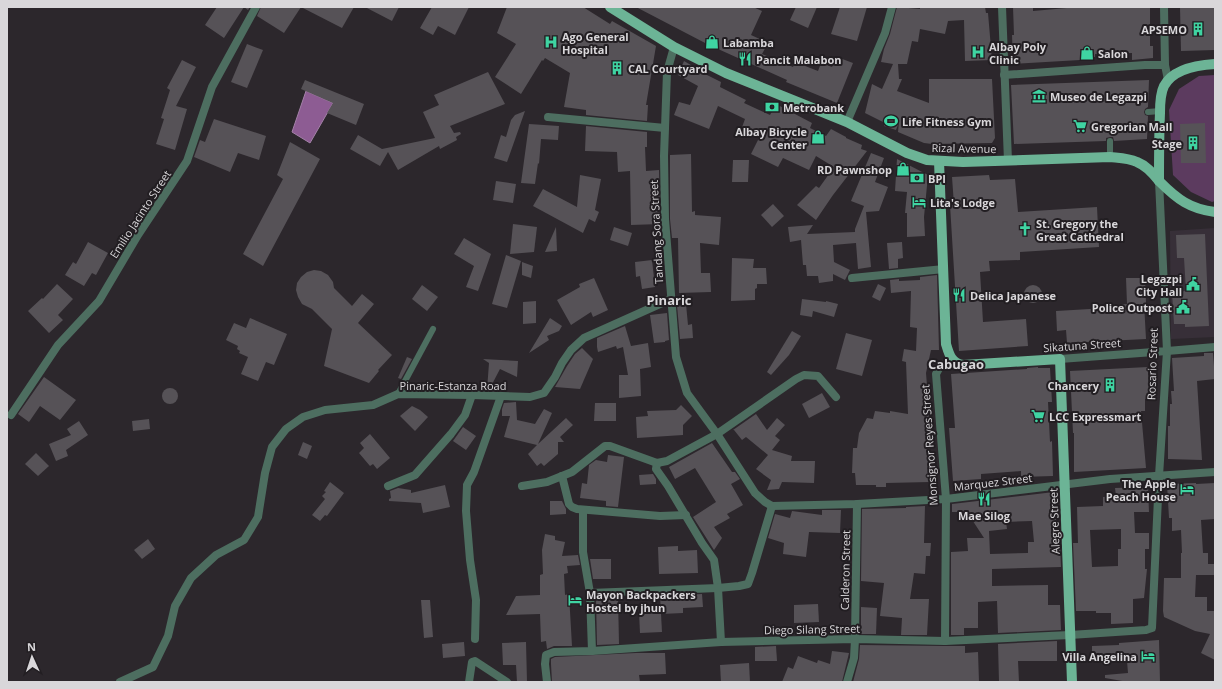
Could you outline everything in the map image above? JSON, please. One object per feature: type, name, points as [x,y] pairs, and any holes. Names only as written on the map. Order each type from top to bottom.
[{"type":"main road","name":"Rizal Avenue","points":[[616,10],[674,47],[726,73],[846,122],[907,153],[927,160],[970,162],[1110,157],[1124,158],[1136,162],[1151,172],[1172,194],[1192,207],[1215,212]]},
{"type":"main road","points":[[1168,80],[1187,68],[1215,64]]},
{"type":"main road","name":"Rosario Street","points":[[1159,181],[1158,144],[1161,95],[1168,80]]},
{"type":"main road","points":[[939,161],[946,344],[952,360]]},
{"type":"main road","name":"Sikatuna Street","points":[[952,360],[958,365],[963,366],[1060,359]]},
{"type":"main road","name":"Alegre Street","points":[[1060,359],[1072,682]]},
{"type":"street","name":"Emilio Jacinto Street","points":[[11,415],[58,345],[99,301],[138,235],[187,161],[212,87],[256,7]]},
{"type":"street","points":[[846,122],[885,33],[892,7]]},
{"type":"street","points":[[1002,7],[1008,161]]},
{"type":"street","points":[[1164,7],[1165,65],[1168,80]]},
{"type":"street","name":"Tandang Sora Street","points":[[674,47],[667,72],[664,156],[665,219],[676,357],[687,393],[717,434],[755,493],[772,506]]},
{"type":"street","points":[[1004,75],[1145,65],[1165,65]]},
{"type":"street","points":[[548,117],[665,128]]},
{"type":"street","name":"Rosario Street","points":[[1152,628],[1159,476],[1167,351],[1159,181]]},
{"type":"street","points":[[852,278],[944,269]]},
{"type":"street","name":"Pinaric-Estanza Road","points":[[120,682],[153,667],[168,636],[174,606],[191,578],[216,555],[244,540],[258,517],[265,473],[272,447],[286,429],[303,417],[325,410],[373,405],[398,394],[530,397],[544,393],[555,377],[566,356],[584,338],[671,299]]},
{"type":"street","name":"Sikatuna Street","points":[[1060,359],[1215,347]]},
{"type":"street","name":"Monsignor Reyes Street","points":[[945,641],[946,499],[936,374],[941,365],[952,360]]},
{"type":"street","points":[[522,486],[547,482],[572,472],[605,446],[610,446],[656,463],[667,461],[717,434],[804,375],[818,376],[836,397]]},
{"type":"street","points":[[388,486],[414,475],[451,434],[465,415],[472,395]]},
{"type":"street","points":[[475,639],[476,600],[469,553],[466,511],[468,485],[502,396]]},
{"type":"street","points":[[656,463],[656,469],[686,515],[702,544],[714,560],[718,588],[721,642]]},
{"type":"street","name":"Marquez Street","points":[[772,506],[857,504],[946,499],[1110,479],[1215,472]]},
{"type":"street","points":[[562,476],[569,504],[572,507],[583,510],[660,516],[686,515]]},
{"type":"street","name":"Calderon Street","points":[[847,682],[854,658],[857,504]]},
{"type":"street","points":[[590,592],[718,588],[748,584],[772,506]]},
{"type":"street","points":[[583,510],[583,552],[590,592],[592,652]]},
{"type":"street","name":"Diego Silang Street","points":[[547,682],[545,664],[546,656],[554,652],[592,652],[721,642],[855,639],[945,641],[1070,635],[1146,630],[1152,628]]},
{"type":"street","points":[[469,682],[472,662],[475,661],[507,682]]},
{"type":"lane","points":[[1148,112],[1160,111]]},
{"type":"lane","points":[[1110,141],[1110,157]]},
{"type":"lane","points":[[398,394],[433,329]]},
{"type":"shaded area","points":[[1215,75],[1215,201],[1212,202],[1191,192],[1173,175],[1169,110],[1179,89],[1199,76]]},
{"type":"shaded area","points":[[306,91],[333,103],[310,143],[292,132]]},
{"type":"shaded area","name":"Legazpi City Hall","points":[[1215,228],[1215,337],[1171,339],[1170,231]]},
{"type":"building","points":[[217,7],[244,7],[224,38],[205,25]]},
{"type":"building","points":[[261,7],[301,7],[284,33],[257,16]]},
{"type":"building","points":[[301,7],[354,7],[342,28]]},
{"type":"building","points":[[365,7],[399,7],[392,21]]},
{"type":"building","points":[[432,7],[469,7],[455,35],[438,26],[433,35],[420,28]]},
{"type":"building","points":[[507,7],[583,7],[610,24],[612,21],[656,46],[646,105],[648,105],[647,121],[586,115],[586,110],[564,107],[570,73],[545,58],[543,61],[542,60],[521,94],[495,77],[516,44],[497,33]]},
{"type":"building","points":[[636,7],[753,7],[762,11],[751,35],[768,43],[762,54],[793,67],[795,62],[818,71],[821,63],[832,67],[837,57],[853,63],[837,103],[786,82],[787,80],[707,44]]},
{"type":"building","points":[[796,7],[817,7],[808,28],[790,20]]},
{"type":"building","points":[[840,7],[867,7],[857,41],[831,34]]},
{"type":"building","points":[[897,7],[920,9],[920,7],[985,7],[986,13],[988,13],[992,60],[965,61],[964,20],[948,21],[945,34],[920,29],[918,42],[912,41],[907,64],[898,64],[899,79],[902,79],[897,91],[929,103],[929,79],[992,79],[995,138],[992,143],[924,143],[898,132],[899,122],[896,130],[884,126],[885,123],[865,113],[872,84],[882,89],[893,64],[881,62]]},
{"type":"building","points":[[1013,7],[1033,7],[1033,11],[1078,7],[1150,7],[1150,46],[1153,46],[1153,58],[1132,60],[1132,53],[1095,54],[1095,57],[1080,58],[1080,60],[1013,64]]},
{"type":"building","name":"APSEMO","points":[[1180,7],[1215,7],[1215,50],[1181,51]]},
{"type":"building","points":[[247,44],[263,50],[247,88],[231,82]]},
{"type":"building","points":[[182,60],[196,67],[176,106],[187,109],[175,150],[156,144],[164,119],[161,118],[170,90],[167,88]]},
{"type":"building","points":[[684,61],[721,82],[720,87],[746,100],[744,103],[770,115],[776,104],[812,123],[810,128],[826,136],[831,129],[862,145],[861,149],[867,151],[816,220],[797,205],[816,186],[819,188],[834,167],[816,156],[809,170],[783,158],[778,167],[751,154],[759,138],[741,130],[745,119],[718,106],[709,129],[674,115],[679,102],[690,105],[698,86],[678,75]]},
{"type":"building","points":[[488,72],[505,104],[450,126],[454,133],[460,132],[461,134],[456,137],[457,140],[440,149],[439,146],[398,170],[388,152],[380,166],[350,149],[358,135],[382,149],[435,138],[423,112],[439,105],[434,95]]},
{"type":"building","points":[[305,80],[364,104],[356,125],[327,113],[333,103],[301,89]]},
{"type":"building","name":"Gregorian Mall","points":[[1149,80],[1148,107],[1144,112],[1145,115],[1148,116],[1147,139],[1114,141],[1113,137],[1110,137],[1106,138],[1106,141],[1014,144],[1011,85]]},
{"type":"building","points":[[525,111],[507,162],[494,158],[501,135],[506,137],[511,120],[515,115]]},
{"type":"building","points":[[214,119],[266,136],[259,160],[238,153],[230,172],[194,157],[200,140],[205,142]]},
{"type":"building","name":"Stage","points":[[1205,123],[1206,163],[1181,163],[1180,124]]},
{"type":"building","points":[[529,124],[559,126],[558,140],[541,139],[539,164],[538,163],[535,184],[521,183]]},
{"type":"building","points":[[586,126],[647,132],[647,147],[645,147],[646,171],[659,170],[660,224],[631,225],[630,171],[618,172],[617,152],[585,151]]},
{"type":"building","points":[[290,142],[320,159],[263,266],[243,254],[283,179],[277,175]]},
{"type":"building","points":[[871,153],[884,158],[875,182],[888,187],[879,211],[866,212],[871,267],[858,269],[856,243],[833,245],[834,262],[850,270],[845,280],[833,274],[833,281],[819,283],[818,276],[807,276],[806,265],[803,265],[801,240],[790,242],[788,227],[813,225],[807,234],[855,232],[864,206],[851,201]]},
{"type":"building","points":[[691,154],[692,212],[695,211],[695,215],[721,217],[719,245],[700,243],[701,273],[710,273],[711,292],[679,293],[678,238],[672,238],[670,219],[670,155]]},
{"type":"building","points":[[897,159],[928,175],[924,217],[925,236],[907,237],[907,213],[905,213],[907,192],[895,191]]},
{"type":"building","points":[[733,160],[749,160],[748,182],[732,182]]},
{"type":"building","points":[[580,175],[601,179],[595,210],[599,212],[595,222],[589,219],[583,233],[533,206],[543,189],[577,207]]},
{"type":"building","name":"St. Gregory the Great Cathedral","points":[[989,175],[990,180],[1015,179],[1018,212],[1097,207],[1099,247],[1020,252],[1020,260],[989,261],[990,271],[980,272],[983,322],[1026,319],[1028,346],[959,351],[950,205],[954,205],[952,177]]},
{"type":"building","points":[[496,181],[516,184],[513,203],[493,200]]},
{"type":"building","points":[[773,204],[784,216],[772,227],[761,215]]},
{"type":"building","points":[[513,224],[537,227],[534,252],[510,254]]},
{"type":"building","points":[[556,227],[557,251],[545,252]]},
{"type":"building","points":[[614,227],[632,233],[628,246],[610,240]]},
{"type":"building","points":[[1205,234],[1209,326],[1185,327],[1185,324],[1174,324],[1172,292],[1186,291],[1184,258],[1177,258],[1176,235]]},
{"type":"building","points":[[464,238],[491,254],[478,291],[466,287],[474,266],[454,254]]},
{"type":"building","points":[[88,242],[108,253],[96,275],[92,273],[84,286],[65,275],[73,262],[76,264]]},
{"type":"building","points":[[902,242],[903,258],[898,259],[898,268],[889,269],[887,243]]},
{"type":"building","points":[[506,255],[521,261],[507,308],[492,304]]},
{"type":"building","points":[[732,258],[754,259],[753,268],[766,268],[767,284],[757,284],[757,288],[755,289],[755,300],[731,301]]},
{"type":"building","points":[[652,260],[655,287],[642,289],[640,276],[636,277],[635,262]]},
{"type":"building","points":[[522,262],[533,266],[531,278],[522,275]]},
{"type":"building","points":[[314,270],[321,271],[328,275],[333,282],[334,288],[352,306],[362,294],[374,304],[358,323],[392,355],[378,370],[379,371],[369,383],[324,366],[332,329],[312,309],[302,304],[296,290],[297,283],[301,277],[307,272]]},
{"type":"building","points":[[937,275],[939,350],[931,350],[926,373],[929,411],[930,482],[886,483],[886,487],[876,487],[876,485],[856,485],[855,473],[852,473],[853,448],[857,448],[859,433],[867,418],[873,419],[875,411],[890,413],[890,411],[908,414],[906,362],[902,361],[904,349],[916,351],[917,328],[910,327],[911,291],[891,293],[890,280],[920,280],[920,277]]},
{"type":"building","points":[[594,278],[608,310],[593,317],[591,312],[571,325],[557,300],[580,287],[579,284]]},
{"type":"building","points":[[1126,278],[1145,278],[1146,303],[1144,303],[1146,339],[1067,343],[1066,330],[1057,331],[1056,311],[1107,308],[1106,306],[1127,304]]},
{"type":"building","points":[[57,284],[73,299],[58,315],[63,320],[49,333],[28,311],[42,298],[43,299]]},
{"type":"building","points":[[878,284],[886,288],[880,301],[872,297]]},
{"type":"building","points":[[422,285],[438,297],[427,311],[412,299]]},
{"type":"building","points":[[1033,285],[1039,288],[1042,294],[1039,300],[1033,303],[1027,300],[1024,294],[1027,288]]},
{"type":"building","points":[[802,299],[826,301],[838,304],[834,317],[813,311],[812,317],[800,315]]},
{"type":"building","points":[[536,301],[536,323],[523,324],[523,302]]},
{"type":"building","points":[[686,304],[688,325],[692,324],[693,338],[680,339],[677,305]]},
{"type":"building","points":[[667,313],[669,340],[654,343],[650,315]]},
{"type":"building","points":[[250,318],[287,334],[274,365],[266,362],[258,381],[241,374],[248,357],[239,353],[240,351],[237,349],[238,346],[226,340],[234,323],[246,328]]},
{"type":"building","points":[[550,318],[562,326],[559,331],[547,336],[549,340],[529,353]]},
{"type":"building","points":[[625,326],[631,346],[648,343],[651,367],[640,369],[641,396],[619,398],[619,375],[628,375],[623,347],[617,349],[616,346],[598,352],[597,338]]},
{"type":"building","points":[[792,331],[801,336],[789,355],[771,375],[767,372]]},
{"type":"building","points":[[846,333],[872,340],[862,376],[836,369]]},
{"type":"building","points":[[582,348],[593,359],[580,389],[555,387],[575,354]]},
{"type":"building","points":[[1204,353],[1213,353],[1215,379],[1197,381],[1202,460],[1168,459],[1168,426],[1170,426],[1170,404],[1172,404],[1171,391],[1174,391],[1172,358],[1204,356]]},
{"type":"building","points":[[407,357],[412,359],[401,379],[398,378]]},
{"type":"building","points":[[483,359],[518,361],[517,377],[500,369],[489,390],[487,390],[489,363]]},
{"type":"building","points":[[1038,367],[1050,368],[1052,402],[1048,402],[1050,442],[1052,441],[1053,476],[1021,477],[1021,471],[981,474],[981,479],[953,481],[949,428],[955,428],[951,374]]},
{"type":"building","points":[[1148,367],[1149,399],[1145,399],[1145,411],[1141,411],[1146,468],[1074,472],[1074,433],[1070,371]]},
{"type":"building","points":[[44,377],[76,400],[60,420],[40,406],[29,422],[18,414]]},
{"type":"building","points":[[167,388],[173,388],[178,393],[176,402],[173,404],[167,404],[162,399],[162,393]]},
{"type":"building","points":[[822,393],[830,407],[809,418],[802,404]]},
{"type":"building","points":[[516,402],[517,420],[535,424],[544,409],[552,413],[538,444],[566,418],[573,425],[560,437],[564,442],[558,442],[558,454],[544,466],[541,463],[537,466],[528,454],[537,445],[504,437],[510,416],[502,416],[504,403]]},
{"type":"building","points":[[595,403],[616,403],[616,421],[594,421]]},
{"type":"building","points":[[681,405],[692,416],[683,425],[683,435],[637,438],[636,417],[648,416],[647,411],[676,410]]},
{"type":"building","points":[[412,406],[420,410],[428,417],[415,431],[400,416]]},
{"type":"building","points":[[756,414],[767,430],[777,418],[785,425],[775,436],[780,440],[772,450],[792,456],[791,461],[815,461],[814,483],[782,482],[779,489],[767,490],[771,480],[756,469],[768,455],[746,437],[742,440],[733,430]]},
{"type":"building","points":[[149,419],[150,429],[133,431],[132,421]]},
{"type":"building","points":[[79,421],[88,435],[66,450],[68,456],[56,461],[49,444],[71,435],[67,429]]},
{"type":"building","points":[[463,427],[476,436],[466,450],[453,441]]},
{"type":"building","points":[[370,434],[390,458],[377,469],[373,464],[370,466],[359,453],[364,448],[360,443]]},
{"type":"building","points":[[303,442],[312,446],[307,459],[298,455]]},
{"type":"building","points":[[712,443],[732,472],[735,472],[740,479],[731,484],[743,505],[727,514],[730,518],[714,527],[722,538],[714,550],[693,517],[716,502],[695,468],[675,479],[669,467]]},
{"type":"building","points":[[36,453],[49,466],[38,476],[25,464]]},
{"type":"building","points":[[608,455],[624,457],[618,507],[606,506],[606,501],[580,498],[582,483],[587,484],[589,465],[596,460],[607,462]]},
{"type":"building","points":[[653,474],[656,479],[656,484],[640,485],[639,475]]},
{"type":"building","points":[[330,482],[344,493],[327,516],[325,515],[320,521],[312,515],[325,499],[322,496],[326,492],[324,491]]},
{"type":"building","points":[[1215,483],[1215,519],[1201,520],[1203,553],[1208,553],[1208,564],[1215,564],[1215,575],[1196,575],[1195,597],[1207,597],[1207,611],[1215,611],[1215,660],[1201,653],[1210,634],[1195,631],[1164,617],[1163,611],[1164,578],[1181,578],[1182,553],[1181,530],[1172,531],[1172,518],[1169,518],[1167,484]]},
{"type":"building","points":[[445,485],[450,507],[423,513],[421,503],[389,501],[391,498],[390,491],[398,488],[411,490],[411,493]]},
{"type":"building","points":[[1148,487],[1149,512],[1134,512],[1135,533],[1149,533],[1149,549],[1145,549],[1145,569],[1147,569],[1144,598],[1133,599],[1133,623],[1111,624],[1111,613],[1076,611],[1073,543],[1078,543],[1077,507],[1103,506],[1103,497],[1116,496],[1115,488]],"holes":[[[1121,529],[1121,549],[1118,549],[1118,566],[1092,567],[1090,530]]]},
{"type":"building","points":[[1054,492],[1061,567],[992,569],[992,586],[1048,585],[1048,605],[1060,605],[1061,630],[998,633],[997,601],[978,602],[978,628],[964,628],[964,635],[951,635],[951,552],[968,551],[967,538],[984,538],[967,512],[952,512],[952,504]],"holes":[[[1032,521],[1034,542],[1028,542],[1028,553],[990,554],[989,531],[1007,529],[1006,522]]]},
{"type":"building","points":[[550,501],[562,501],[566,509],[566,514],[550,515]]},
{"type":"building","points":[[925,506],[924,543],[931,543],[930,556],[926,556],[925,574],[914,573],[910,599],[929,599],[927,635],[901,635],[902,618],[880,616],[884,583],[861,581],[862,509]]},
{"type":"building","points":[[822,510],[841,510],[840,533],[809,532],[806,557],[783,554],[784,543],[768,538],[775,514],[790,518],[792,511],[822,515]]},
{"type":"building","points":[[545,534],[555,536],[555,540],[565,542],[562,556],[578,555],[580,565],[567,566],[568,573],[564,574],[565,595],[569,594],[572,646],[554,646],[547,649],[546,641],[541,642],[540,614],[506,615],[516,596],[540,595],[540,575],[543,574],[542,550]]},
{"type":"building","points":[[148,539],[155,549],[142,559],[134,550]]},
{"type":"building","points":[[678,546],[678,551],[697,550],[698,573],[659,574],[658,547]]},
{"type":"building","points":[[590,559],[611,559],[611,579],[593,579]]},
{"type":"building","points":[[702,594],[703,607],[683,608],[683,613],[661,614],[660,596]]},
{"type":"building","points":[[618,597],[619,644],[597,645],[596,598]]},
{"type":"building","points":[[421,600],[430,600],[433,637],[424,638]]},
{"type":"building","points":[[818,604],[819,622],[794,623],[794,605]]},
{"type":"building","points":[[861,607],[877,608],[876,634],[861,634]]},
{"type":"building","points":[[639,612],[661,614],[662,632],[640,633]]},
{"type":"building","points":[[1159,640],[1160,682],[1128,682],[1105,678],[1105,675],[1128,673],[1127,661],[1092,661],[1092,646],[1119,645],[1119,643]]},
{"type":"building","points":[[1057,641],[1057,661],[1018,661],[1019,682],[999,682],[998,644]]},
{"type":"building","points":[[464,642],[465,656],[443,658],[442,644]]},
{"type":"building","points":[[526,642],[527,682],[517,682],[516,665],[503,665],[502,643]]},
{"type":"building","points":[[860,645],[965,646],[965,653],[978,652],[979,682],[853,682],[859,659]]},
{"type":"building","points":[[776,646],[777,661],[755,661],[755,647]]},
{"type":"building","points":[[832,651],[849,653],[842,682],[782,682],[788,667],[793,669],[798,656],[817,663],[818,660],[830,664]]},
{"type":"building","points":[[665,653],[666,674],[639,675],[640,682],[552,682],[551,659],[555,657]]},
{"type":"building","points":[[749,663],[750,682],[721,682],[720,665]]},
{"type":"place","name":"APSEMO","points":[[1198,29]]},
{"type":"place","name":"Ago General Hospital","points":[[551,42]]},
{"type":"place","name":"Labamba","points":[[712,42]]},
{"type":"place","name":"Albay Poly Clinic","points":[[978,52]]},
{"type":"place","name":"Salon","points":[[1087,53]]},
{"type":"place","name":"Pancit Malabon","points":[[745,59]]},
{"type":"place","name":"CAL Courtyard","points":[[617,68]]},
{"type":"place","name":"Museo de Legazpi","points":[[1039,96]]},
{"type":"place","name":"Metrobank","points":[[772,107]]},
{"type":"place","name":"Life Fitness Gym","points":[[891,121]]},
{"type":"place","name":"Gregorian Mall","points":[[1080,126]]},
{"type":"place","name":"Albay Bicycle Center","points":[[818,137]]},
{"type":"place","name":"Stage","points":[[1193,143]]},
{"type":"place","name":"RD Pawnshop","points":[[903,169]]},
{"type":"place","name":"BPI","points":[[917,178]]},
{"type":"place","name":"Lita's Lodge","points":[[919,202]]},
{"type":"place","name":"St. Gregory the Great Cathedral","points":[[1025,229]]},
{"type":"place","name":"Legazpi City Hall","points":[[1193,284]]},
{"type":"place","name":"Delica Japanese","points":[[959,295]]},
{"type":"place","name":"Police Outpost","points":[[1183,307]]},
{"type":"place","name":"Chancery","points":[[1110,385]]},
{"type":"place","name":"LCC Expressmart","points":[[1038,416]]},
{"type":"place","name":"The Apple Peach House","points":[[1187,489]]},
{"type":"place","name":"Mae Silog","points":[[984,499]]},
{"type":"place","name":"Mayon Backpackers Hostel by jhun","points":[[575,600]]},
{"type":"place","name":"Villa Angelina","points":[[1148,656]]},
{"type":"district","name":"Pinaric","points":[[669,300]]},
{"type":"district","name":"Cabugao","points":[[956,364]]}]
